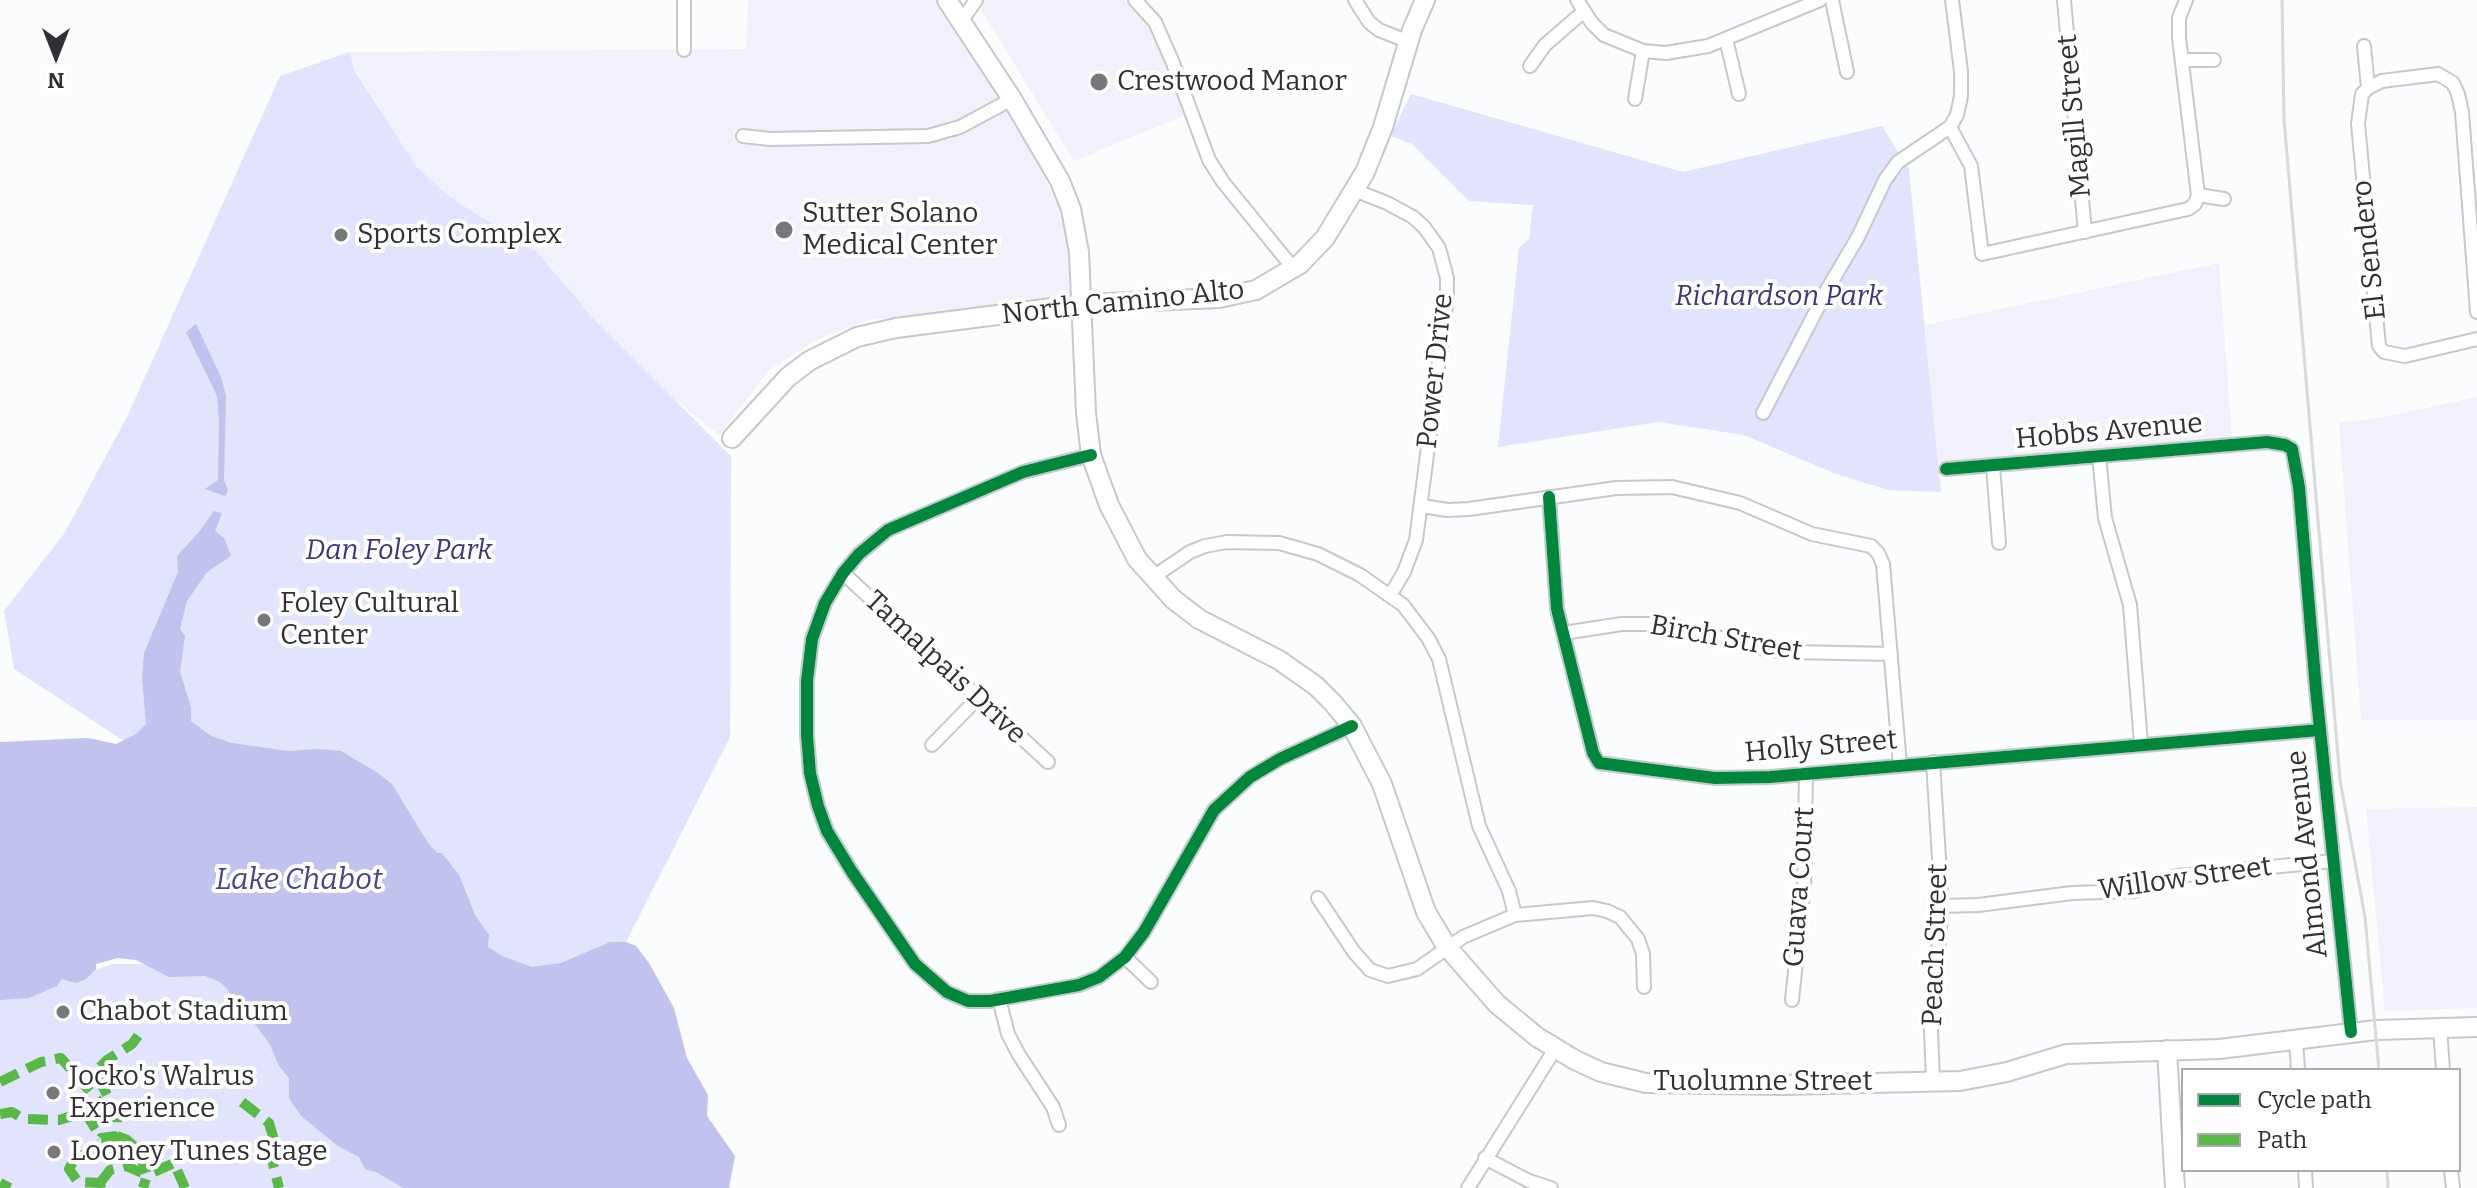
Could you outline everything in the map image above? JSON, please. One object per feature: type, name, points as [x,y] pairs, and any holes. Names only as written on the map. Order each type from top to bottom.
[{"type":"main road","name":"Tuolumne Street","points":[[947,0],[1012,99],[1060,181],[1071,209],[1079,252],[1086,413],[1091,455],[1109,505],[1137,559],[1173,599],[1199,619],[1279,660],[1316,686],[1352,726],[1382,784],[1426,912],[1447,947],[1497,1004],[1555,1049],[1601,1072],[1646,1083],[1784,1085],[1987,1077],[2066,1054],[2248,1047],[2351,1032],[2477,1027]]},
{"type":"main road","name":"North Camino Alto","points":[[732,438],[788,377],[818,356],[857,337],[896,328],[1083,304],[1219,298],[1256,290],[1293,268],[1325,238],[1365,172],[1425,0]]},
{"type":"main road","points":[[2167,1050],[2175,1188]]},
{"type":"street","points":[[684,0],[684,50]]},
{"type":"street","points":[[961,22],[976,0]]},
{"type":"street","points":[[1135,0],[1155,22],[1209,160],[1223,182],[1293,268]]},
{"type":"street","points":[[1355,0],[1369,22],[1379,30],[1409,42]]},
{"type":"street","points":[[1577,0],[1583,12],[1604,35],[1643,51],[1688,51],[1726,39],[1820,0]]},
{"type":"street","points":[[1832,0],[1847,72]]},
{"type":"street","points":[[1763,413],[1858,237],[1885,180],[1898,162],[1950,127],[1957,115],[1961,96],[1952,0]]},
{"type":"street","name":"Magill Street","points":[[2064,0],[2085,232]]},
{"type":"street","points":[[1950,127],[1971,166],[1982,254],[2188,209],[2195,204],[2198,195],[2179,18],[2186,0]]},
{"type":"street","points":[[1530,66],[1545,45],[1583,12]]},
{"type":"street","points":[[1726,39],[1739,94]]},
{"type":"street","points":[[2364,46],[2368,88],[2382,81],[2438,74],[2453,83],[2462,112],[2477,312]]},
{"type":"street","points":[[1635,99],[1643,51]]},
{"type":"street","points":[[2182,60],[2214,60]]},
{"type":"street","name":"El Sendero","points":[[2368,88],[2362,94],[2358,124],[2379,346],[2384,352],[2405,356],[2477,339]]},
{"type":"street","points":[[743,136],[770,139],[928,136],[960,127],[1012,99]]},
{"type":"street","points":[[2462,112],[2477,108]]},
{"type":"street","name":"Power Drive","points":[[1354,190],[1387,203],[1413,217],[1424,227],[1439,248],[1447,278],[1422,506],[1412,554],[1391,594]]},
{"type":"street","points":[[2198,195],[2224,199]]},
{"type":"street","name":"Hobbs Avenue","points":[[1946,469],[2276,443]]},
{"type":"street","name":"Almond Avenue","points":[[2276,443],[2292,449],[2296,460],[2351,1032]]},
{"type":"street","points":[[1091,455],[1023,472],[888,530],[859,554],[843,573],[825,603],[812,639],[807,681],[810,773],[827,831],[915,964],[947,992],[968,1001],[999,999],[1079,985],[1099,977],[1125,957],[1144,932],[1214,810],[1250,777],[1280,759],[1352,726]]},
{"type":"street","points":[[2099,456],[2105,518],[2130,605],[2141,744]]},
{"type":"street","points":[[1993,466],[1999,543]]},
{"type":"street","points":[[1422,506],[1469,509],[1631,487],[1672,487],[1719,496],[1812,534],[1871,546],[1883,564],[1900,765]]},
{"type":"street","name":"Holly Street","points":[[1549,497],[1554,591],[1593,753],[1599,763],[1715,778],[1806,774],[2320,730]]},
{"type":"street","points":[[1153,577],[1190,552],[1205,546],[1256,541],[1290,545],[1318,554],[1391,594],[1413,618],[1439,659],[1479,826],[1509,891],[1515,915]]},
{"type":"street","name":"Tamalpais Drive","points":[[843,573],[1048,762]]},
{"type":"street","name":"Birch Street","points":[[1563,633],[1622,624],[1665,624],[1765,649],[1891,654]]},
{"type":"street","points":[[932,745],[977,699]]},
{"type":"street","name":"Peach Street","points":[[1933,762],[1942,906],[1931,1030],[1933,1081]]},
{"type":"street","name":"Guava Court","points":[[1792,1000],[1804,885],[1806,774]]},
{"type":"street","name":"Willow Street","points":[[1942,906],[1978,905],[2072,893],[2134,891],[2177,876],[2333,861]]},
{"type":"street","points":[[1318,898],[1354,952],[1370,970],[1388,976],[1417,969],[1481,927],[1515,915],[1593,908],[1607,911],[1620,917],[1638,939],[1643,954],[1644,987]]},
{"type":"street","points":[[1125,957],[1151,982]]},
{"type":"street","points":[[999,999],[1008,1034],[1053,1107],[1059,1125]]},
{"type":"street","points":[[2440,1028],[2443,1068]]},
{"type":"street","points":[[2296,1040],[2298,1068]]},
{"type":"street","points":[[1468,1188],[1555,1049]]},
{"type":"street","points":[[1485,1158],[1529,1181],[1551,1188]]},
{"type":"shaded area","name":"Sutter Solano Medical Center","points":[[748,0],[939,0],[1022,133],[1062,212],[1069,249],[1069,297],[869,320],[816,340],[769,370],[719,435],[667,394],[593,318],[538,253],[450,197],[417,167],[354,69],[350,52],[746,49]]},
{"type":"shaded area","name":"Crestwood Manor","points":[[975,0],[1125,0],[1144,21],[1160,50],[1185,115],[1074,161]]},
{"type":"shaded area","points":[[2219,263],[2232,438],[1938,462],[1925,325]]},
{"type":"shaded area","points":[[2477,397],[2477,720],[2361,720],[2339,423],[2380,418]]},
{"type":"shaded area","points":[[2477,807],[2477,1008],[2385,1011],[2366,809]]},
{"type":"green space","name":"Dan Foley Park","points":[[350,52],[354,70],[417,167],[450,197],[538,253],[593,318],[731,456],[730,737],[589,1015],[138,750],[14,669],[4,611],[64,534],[127,417],[280,76]]},
{"type":"green space","name":"Richardson Park","points":[[1411,94],[1683,172],[1882,126],[1909,169],[1941,492],[1889,490],[1836,474],[1744,435],[1659,422],[1498,447],[1519,248],[1529,239],[1533,205],[1469,201],[1412,144],[1390,136]]},
{"type":"green space","points":[[114,964],[174,964],[219,972],[416,1188],[0,1188],[0,974],[53,982]]},
{"type":"water","points":[[196,324],[221,377],[226,396],[224,480],[228,491],[225,496],[205,489],[218,480],[219,421],[217,396],[186,332]]},
{"type":"water","name":"Lake Chabot","points":[[214,511],[222,513],[215,531],[224,538],[231,556],[207,572],[187,601],[180,629],[185,636],[180,672],[191,707],[191,721],[211,736],[232,743],[288,751],[341,751],[378,773],[392,784],[428,843],[437,853],[442,853],[459,875],[475,915],[489,935],[488,947],[502,956],[532,967],[561,963],[610,942],[626,942],[636,946],[674,1008],[687,1058],[708,1095],[707,1116],[735,1156],[729,1188],[404,1188],[365,1169],[359,1157],[338,1146],[301,1116],[289,1098],[289,1078],[279,1066],[269,1043],[248,1015],[241,1013],[220,982],[205,976],[169,977],[136,960],[118,958],[96,964],[96,969],[86,979],[76,983],[62,979],[57,986],[29,998],[0,1000],[0,742],[88,738],[116,744],[136,734],[146,724],[142,677],[144,653],[178,572],[177,556]]},
{"type":"railway","points":[[2282,0],[2284,119],[2340,780],[2365,917],[2379,1068]]},
{"type":"railway","points":[[2387,1172],[2388,1188]]},
{"type":"marked path","points":[[101,1188],[100,1183],[78,1182],[69,1169],[75,1158],[92,1152],[101,1138],[117,1136],[117,1115],[102,1085],[98,1069],[132,1044],[144,1028]]},
{"type":"marked path","points":[[0,1082],[41,1062],[61,1058],[101,1104]]},
{"type":"marked path","points":[[0,1114],[12,1112],[24,1119],[59,1120],[105,1102]]},
{"type":"marked path","points":[[242,1102],[269,1123],[274,1140],[272,1160],[279,1188]]},
{"type":"marked path","points":[[85,1112],[101,1138]]},
{"type":"marked path","points":[[117,1136],[138,1150],[147,1175],[174,1163],[185,1188]]},
{"type":"marked path","points":[[100,1183],[110,1170],[126,1166],[147,1175],[143,1188]]},
{"type":"marked path","points":[[0,1183],[10,1188]]},
{"type":"cycle path","points":[[1946,469],[2267,442],[2292,449],[2299,487],[2351,1032]]},
{"type":"cycle path","points":[[1091,455],[1023,472],[888,530],[859,554],[843,573],[825,603],[812,639],[807,681],[807,735],[810,773],[818,806],[827,831],[852,872],[915,964],[947,992],[968,1001],[990,1001],[1079,985],[1099,977],[1125,957],[1144,932],[1214,810],[1250,777],[1280,759],[1352,726]]},
{"type":"cycle path","points":[[1549,497],[1557,609],[1593,753],[1599,763],[1715,778],[1770,777],[2320,730]]},
{"type":"place","name":"Crestwood Manor","points":[[1099,82]]},
{"type":"place","name":"Sutter Solano Medical Center","points":[[784,230]]},
{"type":"place","name":"Sports Complex","points":[[341,235]]},
{"type":"place","name":"Foley Cultural Center","points":[[264,620]]},
{"type":"place","name":"Chabot Stadium","points":[[63,1012]]},
{"type":"place","name":"Jocko's Walrus Experience","points":[[53,1093]]},
{"type":"place","name":"Looney Tunes Stage","points":[[54,1152]]}]
